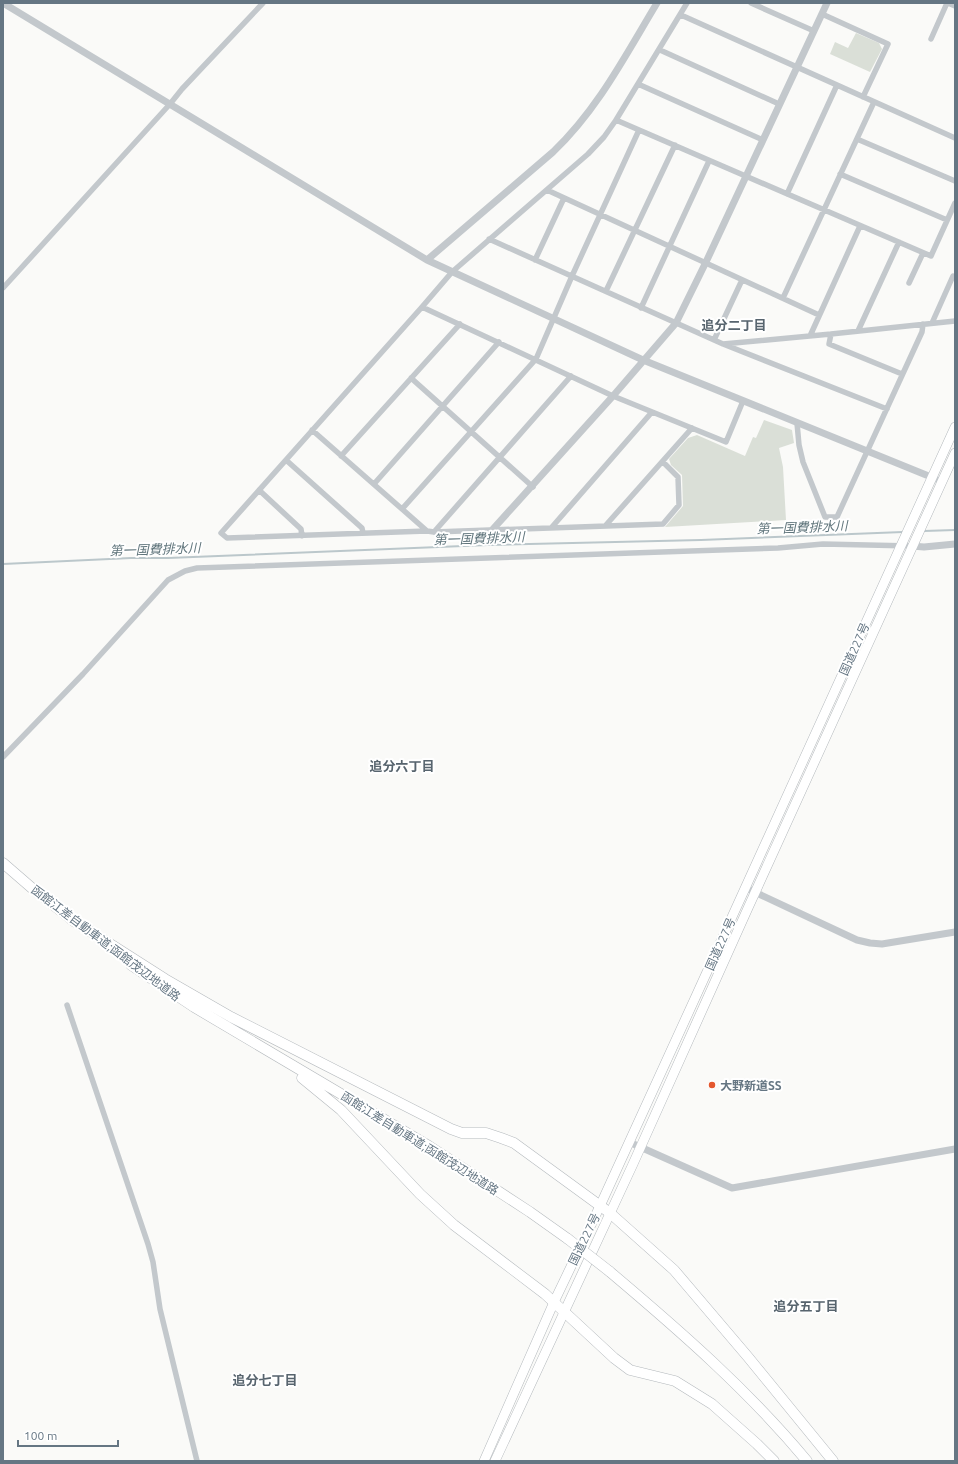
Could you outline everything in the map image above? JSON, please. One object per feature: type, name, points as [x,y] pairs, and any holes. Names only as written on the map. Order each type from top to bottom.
[{"type":"highway","name":"国道227号","points":[[484,1461],[554,1302],[600,1206],[746,888],[955,427]]},
{"type":"highway","name":"国道227号","points":[[495,1461],[610,1213],[955,453]]},
{"type":"highway","name":"函館江差自動車道;函館茂辺地道路","points":[[3,863],[71,919],[141,967],[154,982],[277,1057],[429,1146],[524,1207],[568,1239],[609,1271],[706,1355],[746,1393],[806,1461]]},
{"type":"highway","points":[[141,967],[231,1017],[451,1129],[462,1133],[486,1133],[514,1143],[610,1213],[674,1270],[833,1461]]},
{"type":"highway","points":[[277,1057],[341,1110],[420,1194],[454,1225],[554,1302],[614,1358],[630,1370],[675,1381],[712,1404],[774,1461]]},
{"type":"street","points":[[3,3],[427,260],[643,360],[942,482]]},
{"type":"street","points":[[3,288],[182,89],[263,3]]},
{"type":"street","points":[[427,260],[571,135],[590,112],[611,80],[657,3]]},
{"type":"street","points":[[663,462],[678,478],[679,505],[662,524],[227,538],[221,533],[452,272],[588,154],[604,137],[660,50],[687,3]]},
{"type":"street","points":[[751,3],[814,31]]},
{"type":"street","points":[[493,529],[613,396],[676,323],[827,3]]},
{"type":"street","points":[[931,39],[947,3],[955,6]]},
{"type":"street","points":[[681,14],[955,138]]},
{"type":"street","points":[[822,14],[888,44],[863,97]]},
{"type":"street","points":[[660,50],[779,104]]},
{"type":"street","points":[[638,84],[763,140]]},
{"type":"street","points":[[787,194],[838,85]]},
{"type":"street","points":[[783,298],[874,102]]},
{"type":"street","points":[[616,120],[931,256],[955,203]]},
{"type":"street","points":[[402,509],[536,359],[572,276],[639,130]]},
{"type":"street","points":[[857,139],[955,181]]},
{"type":"street","points":[[606,291],[675,145]]},
{"type":"street","points":[[641,308],[709,161]]},
{"type":"street","points":[[840,174],[947,220]]},
{"type":"street","points":[[547,190],[819,315]]},
{"type":"street","points":[[535,260],[564,198]]},
{"type":"street","points":[[810,336],[860,226]]},
{"type":"street","points":[[489,239],[723,344],[887,409]]},
{"type":"street","points":[[858,331],[899,242]]},
{"type":"street","points":[[909,283],[923,253]]},
{"type":"street","points":[[932,323],[953,276]]},
{"type":"street","points":[[714,340],[742,280]]},
{"type":"street","points":[[422,307],[613,396],[726,442],[743,401]]},
{"type":"street","points":[[723,344],[955,321]]},
{"type":"street","points":[[341,456],[460,324]]},
{"type":"street","points":[[797,424],[799,446],[803,462],[825,518],[837,517],[922,332],[923,324]]},
{"type":"street","points":[[831,334],[830,344],[902,374]]},
{"type":"street","points":[[374,484],[499,342]]},
{"type":"street","points":[[434,532],[571,376]]},
{"type":"street","points":[[411,378],[533,486]]},
{"type":"street","points":[[552,527],[652,412]]},
{"type":"street","points":[[606,525],[692,428]]},
{"type":"street","points":[[312,430],[427,531]]},
{"type":"street","points":[[286,460],[362,528],[363,533]]},
{"type":"street","points":[[259,490],[301,529],[302,536]]},
{"type":"street","points":[[3,757],[83,674],[168,580],[180,573],[197,568],[778,548],[823,544],[903,541],[914,542],[924,547],[955,544]]},
{"type":"street","points":[[746,888],[857,940],[870,943],[882,944],[955,932]]},
{"type":"street","points":[[67,1005],[148,1244],[153,1262],[160,1309],[197,1461]]},
{"type":"street","points":[[629,1142],[732,1188],[955,1149]]},
{"type":"shaded area","points":[[856,33],[879,43],[882,49],[870,72],[830,54],[835,42],[848,48]]},
{"type":"shaded area","points":[[764,420],[792,430],[794,443],[779,448],[783,467],[786,520],[665,527],[683,506],[682,475],[671,465],[669,459],[688,438],[697,435],[745,456],[753,437],[756,438]]},
{"type":"waterway","name":"第一国費排水川","points":[[924,531],[955,530]]},
{"type":"waterway","name":"第一国費排水川","points":[[3,564],[488,545],[701,540],[903,532]]},
{"type":"place","name":"大野新道SS","points":[[712,1085]]},
{"type":"district","name":"追分二丁目","points":[[734,325]]},
{"type":"district","name":"追分六丁目","points":[[402,766]]},
{"type":"district","name":"追分五丁目","points":[[806,1306]]},
{"type":"district","name":"追分七丁目","points":[[265,1380]]}]
